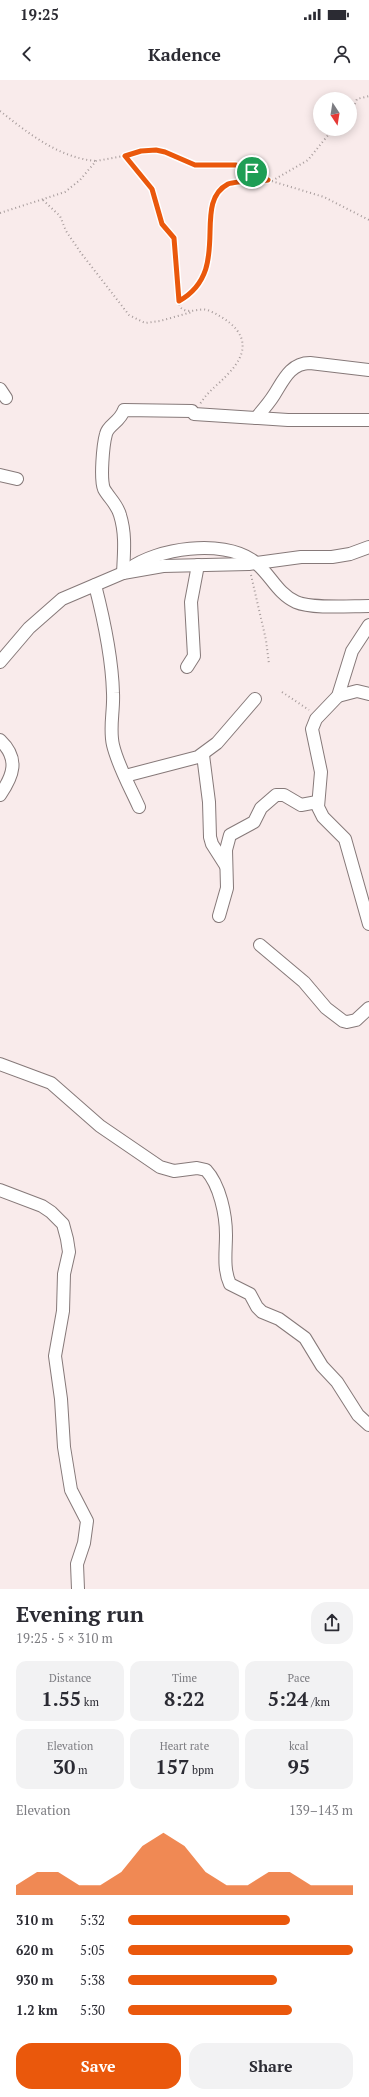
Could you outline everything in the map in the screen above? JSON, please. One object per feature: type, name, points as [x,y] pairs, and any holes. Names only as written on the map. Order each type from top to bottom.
[{"type":"street","points":[[256,418],[268,404],[287,374],[301,364],[310,363],[369,370]]},
{"type":"street","points":[[124,573],[124,543],[121,516],[116,505],[104,488],[102,481],[106,432],[121,418],[125,410],[192,411],[194,414],[206,413],[256,418],[369,420]]},
{"type":"street","points":[[0,475],[17,479]]},
{"type":"street","points":[[0,662],[29,628],[62,599],[124,573],[163,566],[252,563],[301,557],[341,556],[369,547]]},
{"type":"street","points":[[124,573],[135,564],[156,555],[174,550],[223,550],[239,553],[252,563],[281,592],[297,602],[369,606]]},
{"type":"street","points":[[187,667],[194,656],[191,602],[198,565]]},
{"type":"street","points":[[95,585],[104,621],[111,666],[114,700],[111,727],[113,744],[139,807]]},
{"type":"street","points":[[369,626],[352,651],[338,696],[318,716],[313,723],[312,730],[321,772],[317,802],[323,817],[345,839],[369,924]]},
{"type":"street","points":[[338,696],[357,692],[369,694]]},
{"type":"street","points":[[125,776],[193,759],[203,755],[223,737],[255,699]]},
{"type":"street","points":[[0,740],[10,754],[13,769],[10,781],[0,795]]},
{"type":"street","points":[[203,755],[209,802],[210,837],[212,844],[226,866]]},
{"type":"street","points":[[219,916],[227,888],[226,866],[228,840],[230,835],[254,822],[261,808],[274,797],[281,794],[301,805],[317,802]]},
{"type":"street","points":[[260,945],[304,982],[326,1008],[343,1021],[347,1022],[356,1020],[369,1008]]},
{"type":"street","points":[[0,1064],[51,1083],[100,1126],[160,1167],[174,1171],[199,1168],[206,1170],[213,1180],[223,1214],[226,1234],[226,1272],[230,1284],[250,1294],[257,1308],[262,1312],[279,1318],[305,1338],[322,1366],[337,1382],[358,1415],[369,1425]]},
{"type":"street","points":[[0,1190],[42,1206],[51,1212],[63,1224],[67,1238],[69,1252],[64,1274],[63,1311],[55,1356],[61,1399],[64,1447],[71,1490],[87,1520],[84,1543],[77,1564],[78,1589]]},
{"type":"path","points":[[357,99],[369,96]]},
{"type":"path","points":[[0,111],[43,142],[66,155],[82,160],[96,161],[125,156],[141,151],[156,150],[165,152],[195,165],[236,165],[272,182],[324,197],[369,220]]},
{"type":"path","points":[[272,182],[308,160],[327,136]]},
{"type":"path","points":[[125,156],[152,189],[162,224],[174,238],[179,301],[183,309],[196,311]]},
{"type":"path","points":[[0,213],[43,200],[72,187],[96,161]]},
{"type":"path","points":[[179,301],[196,289],[201,282],[209,258],[210,209],[222,188],[231,183],[268,180]]},
{"type":"path","points":[[43,200],[60,216],[66,231],[81,253],[129,315],[145,323],[160,321],[196,311],[209,310],[236,329],[242,336],[241,354],[233,368],[206,393],[194,414]]},
{"type":"path","points":[[252,563],[269,664]]},
{"type":"path","points":[[282,692],[318,716]]},
{"type":"route","points":[[156,150],[165,152],[187,163],[195,165],[202,166],[222,163],[236,165],[252,172],[261,178],[268,180],[231,183],[222,188],[212,204],[209,214],[209,258],[201,282],[188,296],[179,301],[177,296],[177,270],[174,238],[162,224],[152,189],[125,156],[141,151],[156,150]]}]
